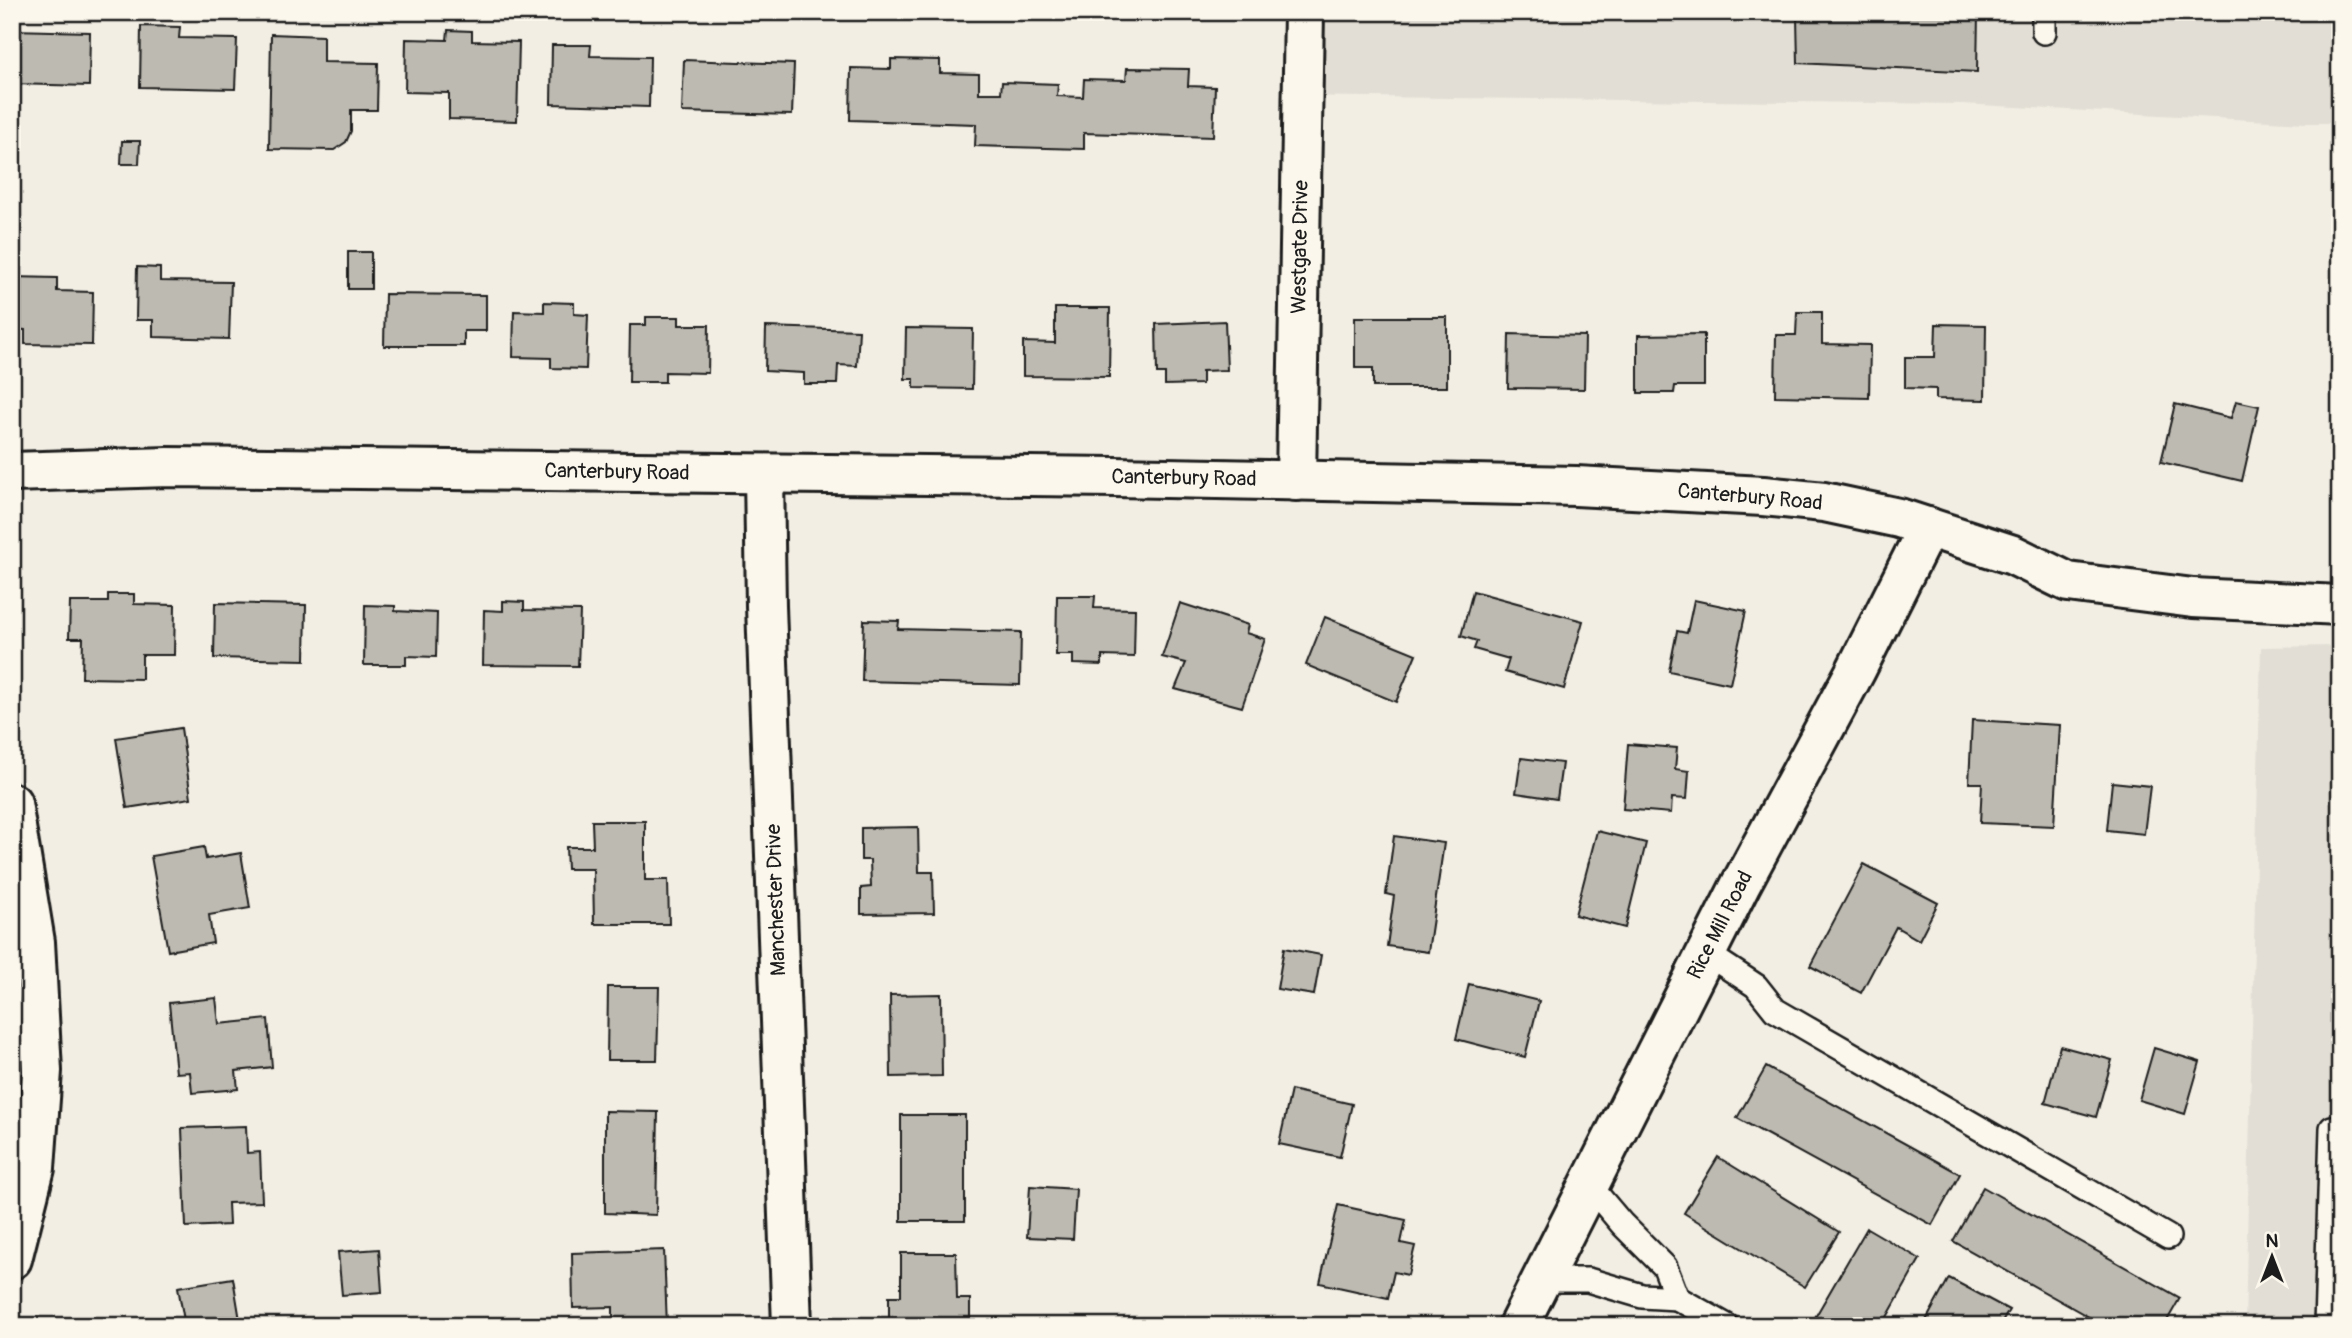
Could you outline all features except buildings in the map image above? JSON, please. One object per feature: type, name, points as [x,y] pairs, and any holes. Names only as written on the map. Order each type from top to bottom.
[{"type":"street","name":"Westgate Drive","points":[[1296,481],[1304,12]]},
{"type":"street","name":"Canterbury Road","points":[[12,472],[195,467],[1102,477],[1576,486],[1763,496],[1824,502],[1899,518],[2012,555],[2068,582],[2193,598],[2340,605]]},
{"type":"street","name":"Manchester Drive","points":[[764,474],[766,634],[792,1326]]},
{"type":"street","name":"Rice Mill Road","points":[[1518,1326],[1706,953],[1856,670],[1928,527]]},
{"type":"street","points":[[12,803],[35,942],[42,1071],[35,1168],[12,1259]]},
{"type":"lane","points":[[1706,953],[1756,986],[1775,1010],[2168,1237]]},
{"type":"lane","points":[[2326,1326],[2332,1128],[2340,1128]]},
{"type":"lane","points":[[1589,1185],[1622,1224],[1665,1267],[1677,1298]]},
{"type":"lane","points":[[1541,1280],[1588,1280],[1642,1296],[1677,1298],[1727,1326]]},
{"type":"shaded area","points":[[1284,12],[2340,12],[2340,123],[1963,104],[1283,96]]},
{"type":"shaded area","points":[[2340,646],[2340,1326],[2245,1326],[2261,647]]}]
